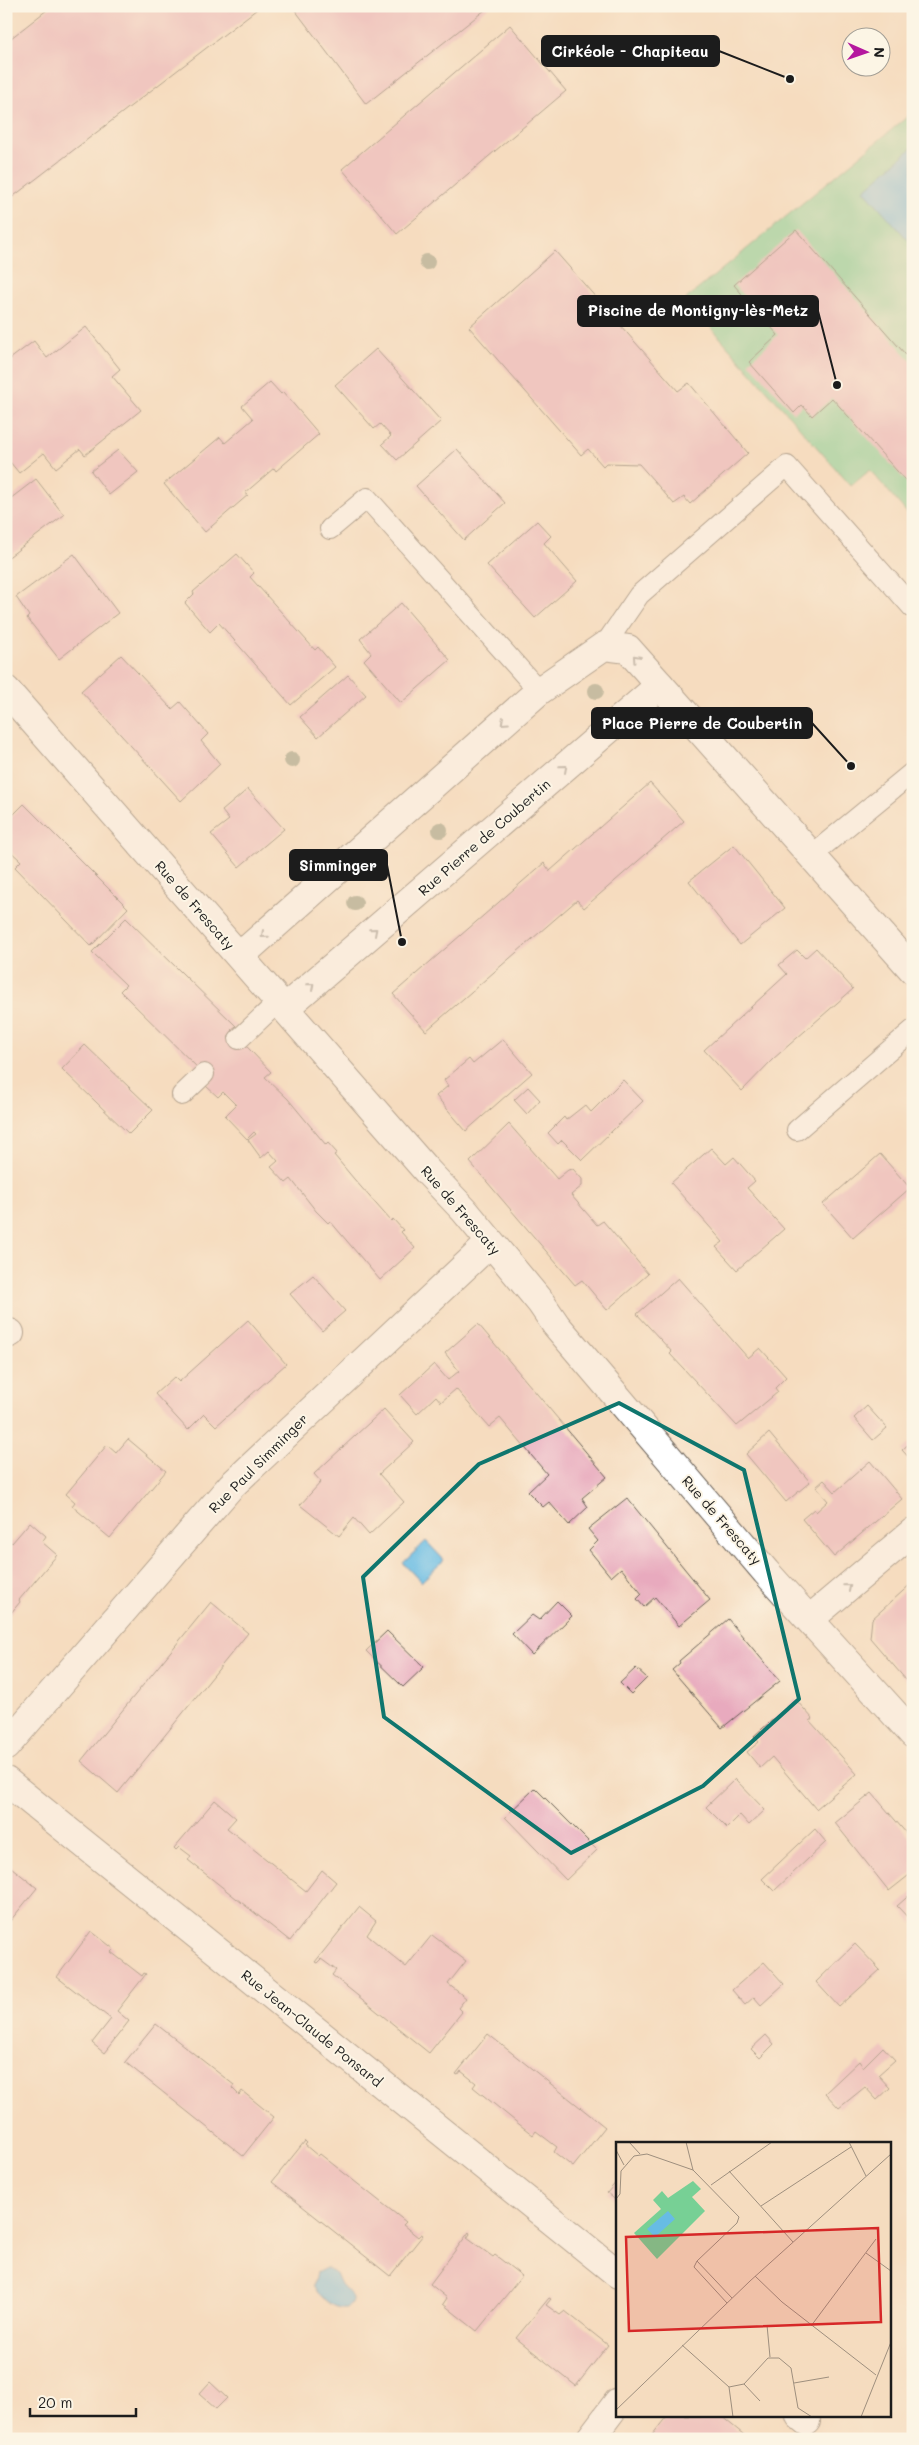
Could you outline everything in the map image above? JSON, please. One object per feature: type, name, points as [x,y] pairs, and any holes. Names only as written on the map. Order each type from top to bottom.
[{"type":"street","points":[[240,956],[539,691],[604,646],[628,649],[913,970]]},
{"type":"street","name":"Rue Pierre de Coubertin","points":[[282,1004],[660,685]]},
{"type":"street","name":"Rue de Frescaty","points":[[6,690],[427,1171],[447,1191],[568,1340],[766,1572],[810,1618],[913,1734]]},
{"type":"street","name":"Rue Paul Simminger","points":[[6,1746],[231,1486],[490,1243]]},
{"type":"street","points":[[810,1618],[913,1532]]},
{"type":"street","name":"Rue Jean-Claude Ponsard","points":[[6,1781],[616,2272]]},
{"type":"street","points":[[590,2439],[616,2405]]},
{"type":"lane","points":[[604,646],[639,595],[787,466],[913,608]]},
{"type":"lane","points":[[330,529],[367,498],[539,691]]},
{"type":"lane","points":[[812,855],[913,772]]},
{"type":"lane","points":[[239,1038],[282,1004]]},
{"type":"lane","points":[[797,1130],[913,1030]]},
{"type":"lane","points":[[182,1095],[204,1074]]},
{"type":"highlighted area","points":[[619,1403],[744,1470],[799,1699],[703,1786],[571,1853],[384,1717],[363,1577],[479,1464]]},
{"type":"green space","points":[[913,112],[913,520],[870,470],[851,486],[686,299]]},
{"type":"water","points":[[913,147],[913,236],[908,240],[864,190]]},
{"type":"water","points":[[426,1541],[444,1560],[421,1582],[403,1563]]},
{"type":"water","points":[[326,2268],[336,2273],[341,2284],[352,2298],[352,2301],[346,2308],[337,2307],[327,2302],[313,2286],[316,2273]]},
{"type":"building","points":[[52,6],[261,6],[6,202],[6,42]]},
{"type":"building","points":[[292,6],[490,6],[366,104]]},
{"type":"building","points":[[510,25],[566,91],[397,234],[342,169]]},
{"type":"building","points":[[796,230],[913,363],[913,489],[832,398],[812,416],[802,405],[794,413],[749,362],[778,335],[734,285]]},
{"type":"building","points":[[555,251],[678,391],[689,383],[748,453],[690,504],[684,497],[674,504],[639,464],[606,463],[603,466],[588,449],[581,455],[469,327]]},
{"type":"building","points":[[86,327],[120,369],[112,376],[141,410],[85,455],[80,449],[56,468],[44,453],[19,473],[6,457],[6,362],[34,341],[47,358]]},
{"type":"building","points":[[376,349],[441,421],[397,460],[382,444],[391,436],[380,424],[374,429],[335,385]]},
{"type":"building","points":[[270,382],[281,394],[283,392],[319,434],[276,471],[274,468],[245,493],[248,495],[205,532],[164,484],[220,437],[225,443],[253,419],[242,406]]},
{"type":"building","points":[[457,449],[505,503],[464,540],[416,486]]},
{"type":"building","points":[[118,450],[138,472],[109,495],[91,471]]},
{"type":"building","points":[[36,479],[64,515],[6,559],[6,502]]},
{"type":"building","points":[[537,521],[551,536],[544,543],[577,581],[535,618],[487,565]]},
{"type":"building","points":[[74,554],[118,613],[59,659],[27,618],[29,616],[16,597]]},
{"type":"building","points":[[237,554],[254,573],[250,577],[315,650],[318,647],[335,667],[291,705],[219,623],[210,632],[185,603],[194,594],[193,592]]},
{"type":"building","points":[[401,603],[450,660],[401,703],[364,660],[371,653],[360,639]]},
{"type":"building","points":[[121,655],[172,709],[180,702],[208,734],[201,741],[220,764],[181,801],[81,691]]},
{"type":"building","points":[[348,675],[366,695],[318,737],[300,717]]},
{"type":"building","points":[[650,783],[684,821],[584,908],[577,900],[426,1031],[393,994],[544,863],[550,871]]},
{"type":"building","points":[[248,789],[284,829],[239,867],[211,834],[229,820],[222,811]]},
{"type":"building","points":[[24,804],[128,908],[91,946],[15,867],[21,861],[6,847],[6,822]]},
{"type":"building","points":[[734,845],[785,908],[740,945],[689,881]]},
{"type":"building","points":[[126,918],[236,1026],[231,1030],[271,1072],[265,1077],[288,1099],[326,1145],[328,1143],[337,1153],[334,1155],[391,1221],[393,1219],[403,1230],[401,1232],[415,1248],[380,1280],[330,1221],[328,1223],[316,1211],[291,1179],[286,1183],[271,1167],[278,1161],[269,1151],[261,1158],[248,1140],[256,1134],[254,1132],[247,1139],[225,1116],[236,1105],[223,1092],[218,1097],[206,1086],[211,1081],[120,991],[126,985],[92,952]]},
{"type":"building","points":[[816,948],[853,989],[773,1059],[742,1091],[704,1050],[787,974],[779,965],[797,950],[805,958]]},
{"type":"building","points":[[503,1039],[532,1073],[466,1131],[436,1096],[448,1086],[444,1080],[469,1059],[473,1064]]},
{"type":"building","points":[[85,1045],[153,1110],[129,1134],[62,1069]]},
{"type":"building","points":[[623,1080],[643,1101],[582,1160],[562,1140],[558,1144],[548,1133],[564,1117],[566,1120],[585,1105],[591,1112]]},
{"type":"building","points":[[528,1087],[540,1100],[527,1114],[514,1100]]},
{"type":"building","points":[[509,1124],[557,1179],[568,1170],[573,1169],[582,1179],[582,1186],[571,1195],[597,1225],[603,1221],[648,1274],[607,1310],[582,1280],[575,1285],[470,1162]]},
{"type":"building","points":[[711,1148],[726,1164],[734,1157],[755,1181],[747,1188],[784,1229],[737,1270],[716,1247],[723,1242],[671,1183]]},
{"type":"building","points":[[880,1154],[910,1188],[853,1238],[823,1204]]},
{"type":"building","points":[[313,1275],[345,1311],[322,1331],[290,1294]]},
{"type":"building","points":[[678,1278],[748,1358],[760,1348],[786,1377],[775,1388],[778,1392],[737,1426],[670,1354],[672,1352],[637,1314]]},
{"type":"building","points":[[248,1320],[286,1364],[216,1426],[204,1414],[188,1430],[155,1394],[174,1377],[179,1382]]},
{"type":"building","points":[[478,1324],[607,1477],[582,1498],[588,1507],[569,1525],[549,1502],[543,1507],[528,1492],[547,1474],[500,1418],[489,1427],[456,1389],[441,1402],[436,1396],[417,1414],[400,1395],[434,1364],[448,1380],[459,1371],[445,1353]]},
{"type":"building","points":[[867,1406],[887,1428],[873,1440],[854,1418]]},
{"type":"building","points":[[384,1409],[414,1442],[379,1474],[404,1502],[369,1535],[354,1518],[339,1536],[300,1505],[321,1482],[314,1474]]},
{"type":"building","points":[[769,1433],[810,1482],[786,1502],[746,1454]]},
{"type":"building","points":[[128,1439],[166,1471],[110,1538],[72,1506],[75,1502],[66,1494],[107,1445],[116,1453]]},
{"type":"building","points":[[913,1440],[913,1462],[902,1450]]},
{"type":"building","points":[[870,1461],[902,1499],[834,1557],[802,1519],[814,1509],[816,1512],[828,1501],[816,1487],[824,1480],[835,1492]]},
{"type":"building","points":[[627,1498],[710,1600],[679,1626],[655,1597],[644,1607],[637,1599],[642,1594],[621,1568],[611,1577],[589,1550],[598,1541],[588,1529]]},
{"type":"building","points":[[30,1522],[46,1536],[42,1542],[57,1555],[19,1600],[20,1602],[6,1619],[6,1538],[12,1543]]},
{"type":"building","points":[[913,1582],[913,1688],[870,1638],[872,1619]]},
{"type":"building","points":[[557,1601],[572,1616],[532,1655],[512,1634],[532,1615],[539,1620]]},
{"type":"building","points":[[211,1602],[248,1633],[118,1793],[81,1761]]},
{"type":"building","points":[[728,1619],[780,1681],[722,1728],[672,1670],[680,1663],[679,1661]]},
{"type":"building","points":[[387,1631],[424,1667],[403,1687],[366,1651]]},
{"type":"building","points":[[636,1668],[647,1678],[631,1694],[620,1683]]},
{"type":"building","points":[[796,1700],[813,1719],[810,1721],[857,1774],[816,1809],[772,1757],[760,1768],[747,1752],[759,1742],[754,1736]]},
{"type":"building","points":[[735,1779],[765,1810],[749,1825],[740,1815],[727,1828],[706,1807]]},
{"type":"building","points":[[535,1788],[597,1850],[566,1880],[505,1817]]},
{"type":"building","points":[[872,1793],[913,1841],[913,1872],[889,1891],[835,1823]]},
{"type":"building","points":[[215,1800],[236,1818],[227,1828],[306,1891],[322,1870],[336,1882],[290,1941],[188,1860],[191,1856],[179,1847],[176,1850],[174,1848]]},
{"type":"building","points":[[815,1829],[826,1842],[774,1891],[762,1879]]},
{"type":"building","points":[[6,1863],[37,1888],[6,1926]]},
{"type":"building","points":[[913,1892],[913,1923],[897,1906]]},
{"type":"building","points":[[359,1907],[376,1921],[367,1935],[406,1967],[432,1935],[466,1961],[448,1984],[466,1998],[458,2008],[462,2012],[429,2053],[332,1975],[336,1970],[321,1959],[317,1963],[315,1962]]},
{"type":"building","points":[[91,1931],[114,1949],[111,1952],[142,1976],[144,1973],[146,1974],[117,2011],[129,2021],[104,2053],[92,2043],[111,2019],[57,1977]]},
{"type":"building","points":[[855,1944],[880,1970],[839,2007],[816,1982]]},
{"type":"building","points":[[764,1962],[784,1984],[761,2005],[754,1997],[745,2005],[732,1990]]},
{"type":"building","points":[[156,2024],[234,2085],[232,2088],[239,2095],[242,2091],[274,2117],[243,2156],[125,2062]]},
{"type":"building","points":[[488,2034],[605,2127],[573,2167],[554,2152],[557,2147],[536,2131],[533,2135],[515,2121],[473,2087],[476,2083],[461,2071],[458,2075],[456,2074]]},
{"type":"building","points":[[766,2035],[774,2044],[760,2058],[751,2049]]},
{"type":"building","points":[[883,2047],[895,2060],[878,2075],[890,2088],[877,2100],[865,2087],[839,2108],[825,2093],[859,2061],[863,2067]]},
{"type":"building","points":[[305,2141],[307,2143],[305,2145],[318,2156],[320,2154],[406,2222],[403,2225],[418,2237],[421,2234],[423,2235],[390,2276],[272,2182]]},
{"type":"building","points":[[616,2182],[616,2200],[607,2193]]},
{"type":"building","points":[[469,2232],[470,2234],[467,2238],[493,2257],[495,2255],[522,2276],[477,2331],[443,2304],[447,2298],[430,2284]]},
{"type":"building","points":[[549,2298],[551,2299],[546,2305],[560,2315],[565,2311],[608,2345],[576,2386],[516,2338]]},
{"type":"building","points":[[210,2382],[227,2398],[216,2409],[199,2394]]},
{"type":"building","points":[[665,2418],[723,2418],[749,2439],[649,2439]]},
{"type":"place","name":"Cirkéole - Chapiteau","points":[[790,79]]},
{"type":"place","name":"Piscine de Montigny-lès-Metz","points":[[837,385]]},
{"type":"place","name":"Place Pierre de Coubertin","points":[[851,766]]},
{"type":"place","name":"Simminger","points":[[402,942]]}]
